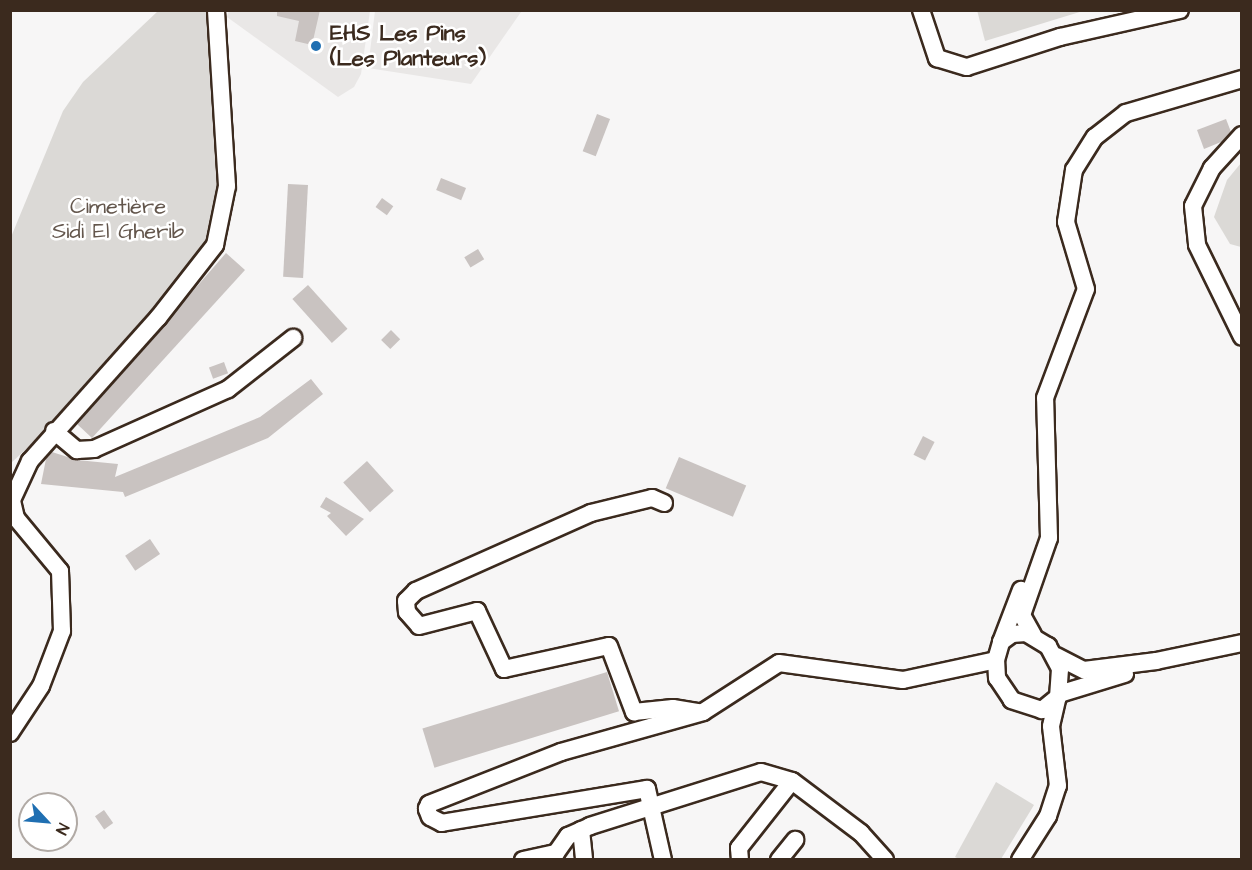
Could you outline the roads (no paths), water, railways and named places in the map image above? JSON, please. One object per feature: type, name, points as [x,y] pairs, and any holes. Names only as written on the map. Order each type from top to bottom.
[{"type":"street","points":[[10,733],[41,686],[62,631],[60,571],[16,518],[12,500],[30,461],[54,431],[158,318],[215,245],[227,186],[216,10]]},
{"type":"street","points":[[921,10],[937,58],[967,68],[1060,38],[1180,10]]},
{"type":"street","points":[[1242,79],[1126,113],[1095,137],[1074,170],[1066,222],[1086,289],[1045,398],[1047,544],[1023,609],[1033,635],[1056,656],[1084,670],[1156,661],[1242,643]]},
{"type":"street","points":[[1242,135],[1212,168],[1193,206],[1197,245],[1242,337]]},
{"type":"street","points":[[54,431],[77,450],[94,449],[228,389],[293,338]]},
{"type":"street","points":[[664,503],[652,498],[591,513],[416,591],[406,601],[407,612],[419,626],[477,611],[504,669],[609,646],[634,712],[673,708],[703,712]]},
{"type":"street","points":[[1048,501],[1041,545],[1001,642],[996,660],[1006,694],[1028,710],[1060,766]]},
{"type":"street","points":[[1001,642],[1012,634],[1033,635]]},
{"type":"street","points":[[1020,860],[1054,801],[1060,766],[1051,726],[1051,710],[1059,695],[1056,656]]},
{"type":"street","points":[[663,860],[653,803],[647,789],[633,787],[442,823],[430,817],[427,809],[429,804],[561,752],[703,712],[779,663],[903,680],[996,660]]},
{"type":"street","points":[[1028,710],[1049,708],[1059,695],[1156,661]]},
{"type":"street","points":[[523,860],[556,853],[568,836],[653,803],[761,772],[792,781],[861,833],[885,860]]},
{"type":"street","points":[[740,860],[739,848],[792,781]]},
{"type":"street","points":[[581,830],[584,860]]},
{"type":"street","points":[[779,860],[795,840]]},
{"type":"place","name":"EHS Les Pins (Les Planteurs)","points":[[316,46]]},
{"type":"park label","name":"Cimetière Sidi El Gherib","points":[[118,218]]}]
